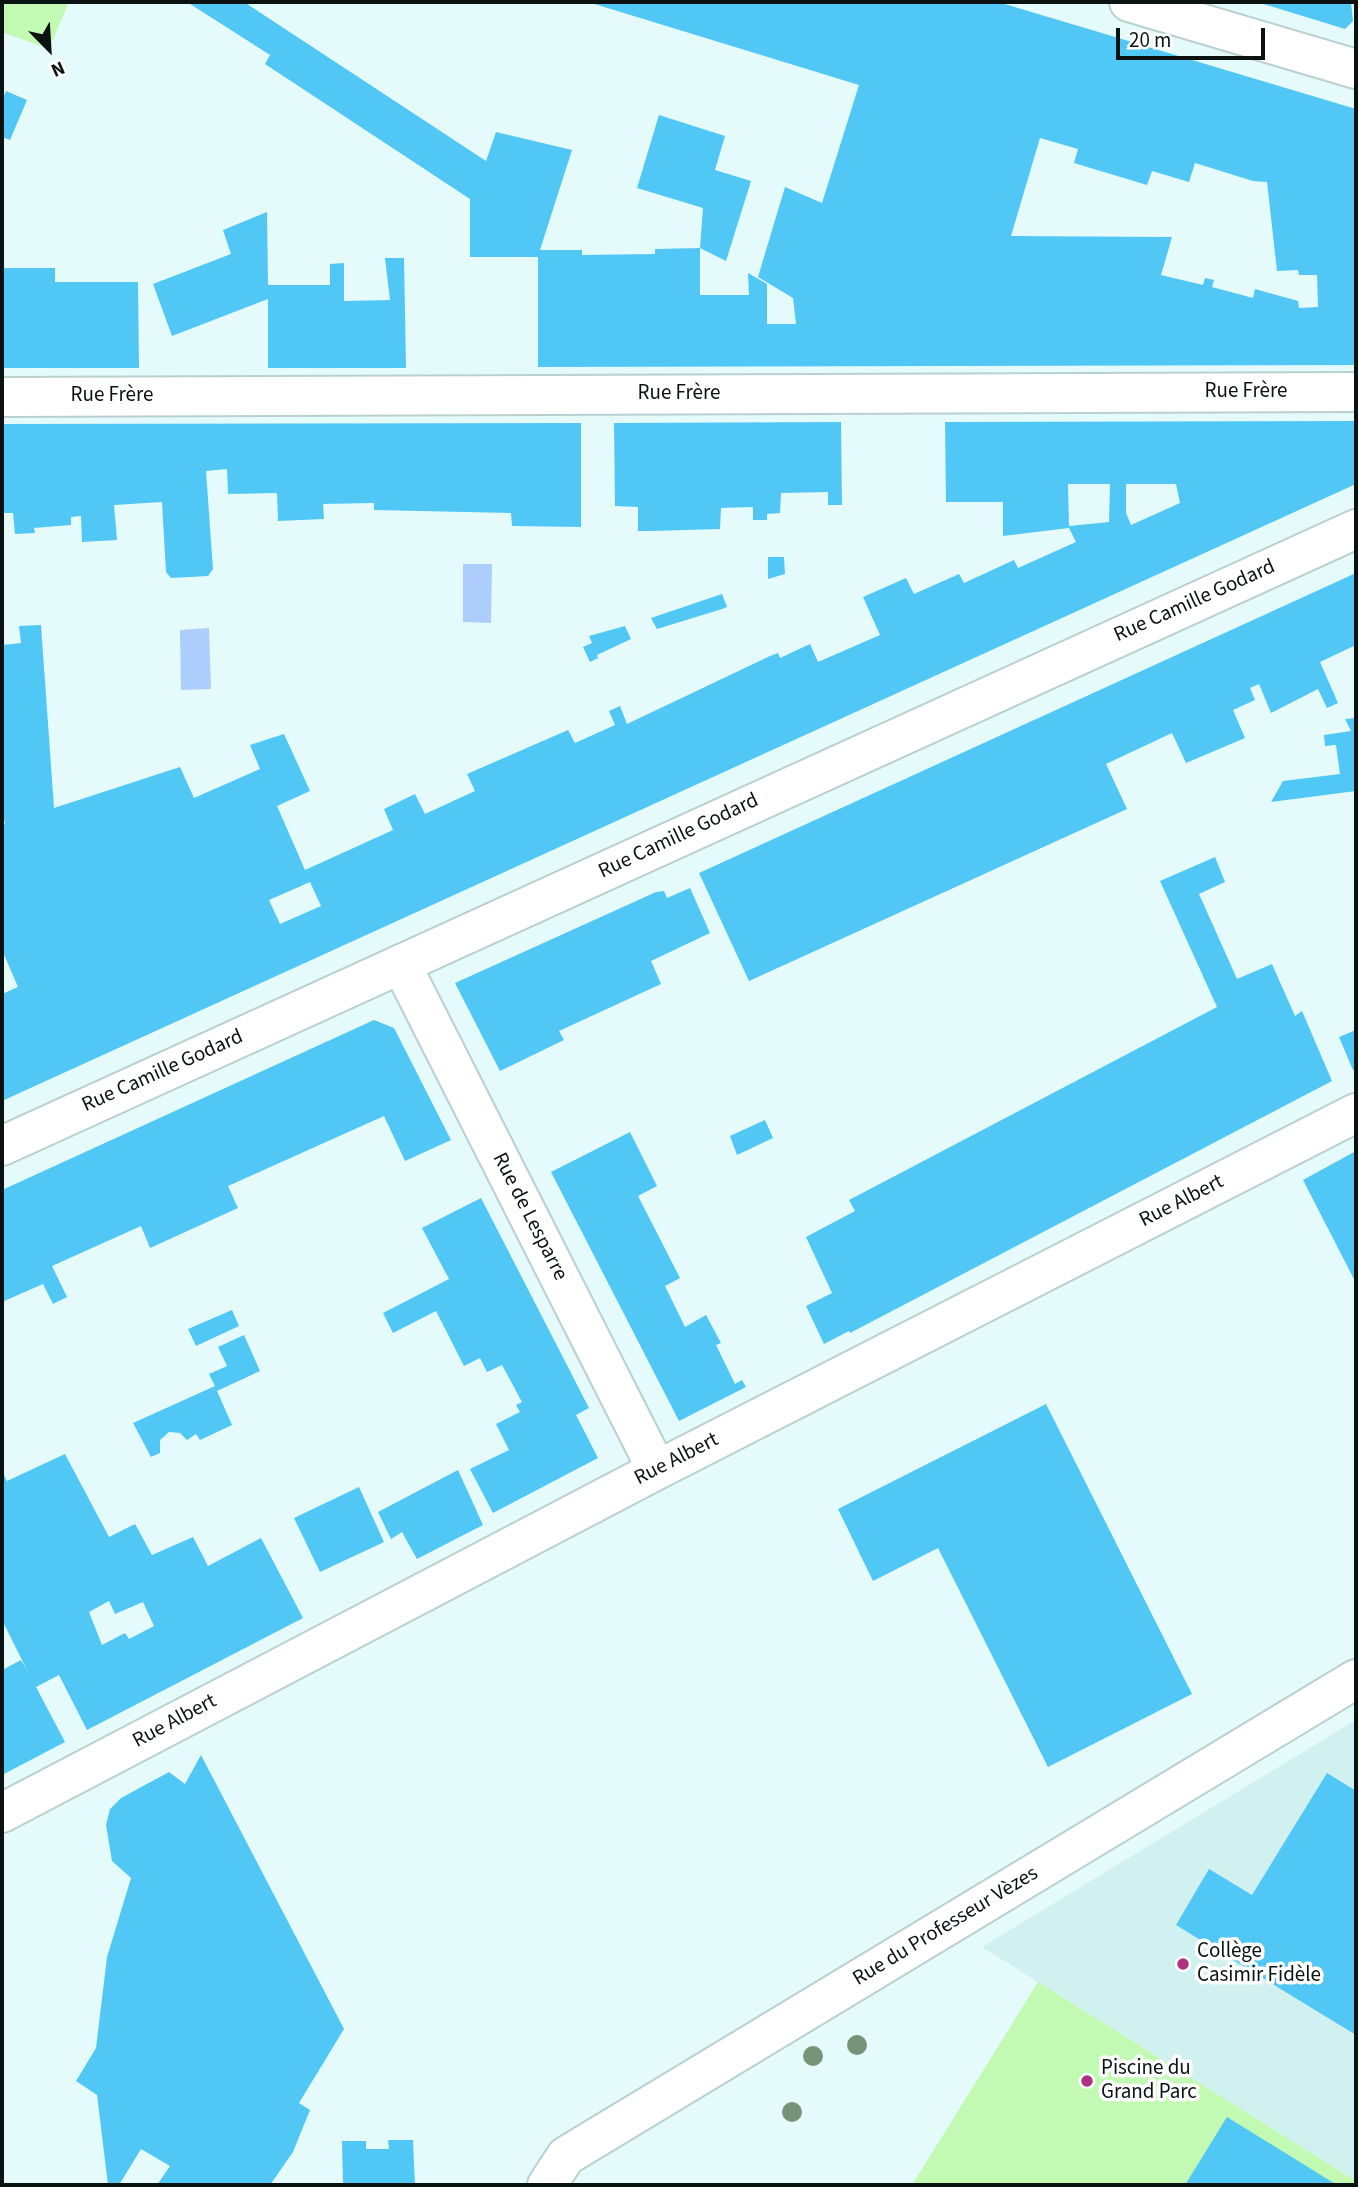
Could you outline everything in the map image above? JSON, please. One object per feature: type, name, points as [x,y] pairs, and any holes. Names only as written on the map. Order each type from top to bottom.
[{"type":"street","points":[[1129,2],[1356,69]]},
{"type":"street","name":"Rue Frère","points":[[2,397],[1356,392]]},
{"type":"street","name":"Rue Camille Godard","points":[[2,1146],[1356,529]]},
{"type":"street","name":"Rue de Lesparre","points":[[401,964],[657,1469]]},
{"type":"street","name":"Rue Albert","points":[[2,1813],[657,1469],[1356,1114]]},
{"type":"street","name":"Rue du Professeur Vèzes","points":[[547,2185],[566,2156],[1356,1679]]},
{"type":"shaded area","name":"Collège Casimir Fidèle","points":[[1356,1720],[1356,2181],[982,1947]]},
{"type":"green space","points":[[2,2],[69,2],[49,49],[2,32]]},
{"type":"green space","name":"Piscine du Grand Parc","points":[[1038,1982],[1356,2181],[1356,2185],[912,2185]]},
{"type":"water","points":[[463,564],[492,564],[491,623],[463,622]]},
{"type":"water","points":[[209,628],[211,689],[181,690],[180,630]]},
{"type":"building","points":[[187,2],[244,2],[486,161],[496,132],[572,150],[540,250],[582,250],[582,255],[655,254],[655,249],[700,248],[700,295],[749,295],[748,273],[767,284],[767,324],[796,324],[793,298],[758,277],[785,187],[822,203],[859,85],[588,2],[998,2],[1356,109],[1356,365],[538,367],[538,257],[470,257],[470,199],[265,64],[270,55]],"holes":[[[1040,138],[1078,149],[1074,163],[1147,185],[1152,171],[1189,182],[1195,163],[1253,181],[1267,182],[1277,271],[1298,270],[1299,275],[1317,275],[1318,307],[1299,308],[1298,301],[1255,289],[1253,298],[1212,287],[1214,280],[1205,278],[1203,285],[1161,275],[1172,237],[1011,236]]]},
{"type":"building","points":[[1257,2],[1351,2],[1353,21],[1345,29]]},
{"type":"building","points":[[6,91],[27,100],[10,140],[2,137],[2,100]]},
{"type":"building","points":[[659,115],[725,136],[715,170],[751,181],[726,261],[700,248],[703,208],[637,188]]},
{"type":"building","points":[[267,212],[268,285],[330,285],[330,264],[344,263],[344,301],[390,300],[385,258],[404,258],[406,368],[268,368],[268,299],[172,336],[153,284],[231,254],[223,230]]},
{"type":"building","points":[[2,268],[55,268],[55,282],[138,282],[139,368],[2,368]]},
{"type":"building","points":[[1356,421],[1356,484],[2,1101],[2,994],[18,987],[2,950],[2,825],[5,824],[2,809],[2,645],[21,643],[19,626],[41,625],[54,808],[180,767],[194,798],[260,769],[250,745],[284,734],[310,791],[277,806],[305,870],[393,830],[384,809],[415,794],[425,814],[475,791],[467,774],[568,730],[575,743],[615,725],[609,711],[620,706],[627,724],[778,653],[780,658],[810,644],[818,662],[880,635],[863,597],[906,578],[914,594],[959,574],[964,583],[1014,560],[1018,568],[1076,542],[1069,528],[1003,536],[1003,502],[946,502],[945,422]],"holes":[[[1068,484],[1110,484],[1109,522],[1069,526]],[[1126,484],[1176,484],[1180,503],[1131,525],[1126,513]],[[310,882],[321,906],[280,924],[269,900]]]},
{"type":"building","points":[[841,422],[842,505],[828,505],[828,492],[781,493],[780,513],[767,514],[767,520],[753,520],[753,507],[721,508],[720,529],[651,531],[638,531],[638,507],[615,506],[614,423]]},
{"type":"building","points":[[581,423],[581,527],[512,526],[511,513],[374,510],[374,503],[323,504],[324,519],[278,521],[277,493],[228,494],[227,469],[206,471],[213,569],[208,576],[171,578],[166,572],[162,502],[114,505],[117,540],[82,542],[81,516],[71,517],[71,525],[34,528],[35,533],[15,534],[13,513],[2,513],[2,424]]},
{"type":"building","points":[[768,557],[784,557],[785,574],[768,579]]},
{"type":"building","points":[[1356,573],[1356,645],[1320,662],[1338,703],[1327,708],[1318,689],[1271,713],[1259,684],[1250,688],[1255,700],[1233,710],[1245,738],[1186,763],[1172,733],[1106,764],[1127,809],[749,981],[699,873]]},
{"type":"building","points":[[722,594],[727,607],[722,609],[657,629],[651,618]]},
{"type":"building","points":[[625,626],[631,639],[597,655],[598,658],[590,662],[583,647],[592,643],[589,636]]},
{"type":"building","points":[[1356,718],[1356,791],[1271,802],[1283,781],[1340,774],[1336,745],[1325,746],[1324,735],[1351,731],[1345,719]]},
{"type":"building","points":[[1215,857],[1225,882],[1199,894],[1237,979],[1272,964],[1295,1016],[1302,1011],[1332,1081],[850,1333],[849,1331],[824,1344],[806,1306],[832,1293],[806,1237],[855,1211],[849,1200],[1217,1007],[1160,881]]},
{"type":"building","points":[[690,888],[710,933],[651,961],[661,984],[559,1031],[564,1040],[500,1071],[455,983],[656,892],[664,891],[667,898]]},
{"type":"building","points":[[374,1020],[394,1028],[451,1140],[405,1161],[384,1116],[228,1186],[238,1208],[150,1248],[141,1226],[52,1266],[67,1297],[53,1304],[43,1284],[2,1302],[2,1190]]},
{"type":"building","points":[[1356,1030],[1356,1068],[1353,1070],[1339,1037]]},
{"type":"building","points":[[765,1120],[773,1138],[737,1155],[730,1136]]},
{"type":"building","points":[[630,1132],[657,1186],[638,1196],[680,1278],[665,1286],[685,1327],[706,1315],[721,1343],[716,1345],[735,1384],[742,1380],[746,1387],[679,1421],[551,1172]]},
{"type":"building","points":[[1356,1151],[1356,1283],[1303,1180]]},
{"type":"building","points":[[481,1198],[589,1408],[576,1415],[598,1458],[493,1513],[470,1469],[509,1450],[496,1424],[520,1412],[516,1405],[522,1402],[502,1365],[487,1372],[480,1358],[464,1366],[436,1311],[393,1333],[383,1313],[449,1279],[422,1228]]},
{"type":"building","points":[[232,1310],[239,1326],[196,1346],[188,1329]]},
{"type":"building","points":[[244,1335],[260,1371],[217,1391],[232,1425],[200,1440],[196,1434],[187,1440],[180,1433],[169,1432],[160,1440],[160,1453],[151,1457],[133,1423],[215,1386],[209,1374],[227,1366],[218,1347]]},
{"type":"building","points":[[1046,1404],[1192,1694],[1048,1767],[938,1548],[873,1581],[838,1509]]},
{"type":"building","points":[[65,1454],[109,1537],[135,1524],[152,1555],[193,1537],[208,1566],[261,1538],[303,1618],[87,1730],[59,1675],[36,1687],[65,1742],[2,1775],[2,1670],[21,1660],[28,1672],[2,1620],[2,1471],[7,1481]],"holes":[[[109,1601],[115,1614],[143,1602],[154,1626],[129,1639],[125,1633],[102,1645],[89,1612]]]},
{"type":"building","points":[[458,1470],[483,1525],[417,1559],[402,1532],[391,1539],[378,1512]]},
{"type":"building","points":[[359,1487],[384,1542],[320,1572],[294,1518]]},
{"type":"building","points":[[201,1755],[344,2029],[299,2103],[310,2110],[293,2152],[270,2185],[157,2185],[170,2166],[141,2149],[119,2185],[108,2185],[97,2095],[76,2081],[96,2048],[107,1957],[131,1878],[112,1861],[106,1825],[110,1809],[121,1798],[169,1772],[185,1784]]},
{"type":"building","points":[[1327,1773],[1356,1791],[1356,2035],[1176,1925],[1209,1869],[1252,1895]]},
{"type":"building","points":[[1227,2117],[1337,2185],[1185,2185]]},
{"type":"building","points":[[388,2140],[413,2140],[415,2185],[343,2185],[342,2141],[366,2141],[366,2149],[389,2149]]},
{"type":"place","name":"Collège Casimir Fidèle","points":[[1183,1964]]},
{"type":"place","name":"Piscine du Grand Parc","points":[[1087,2081]]}]
